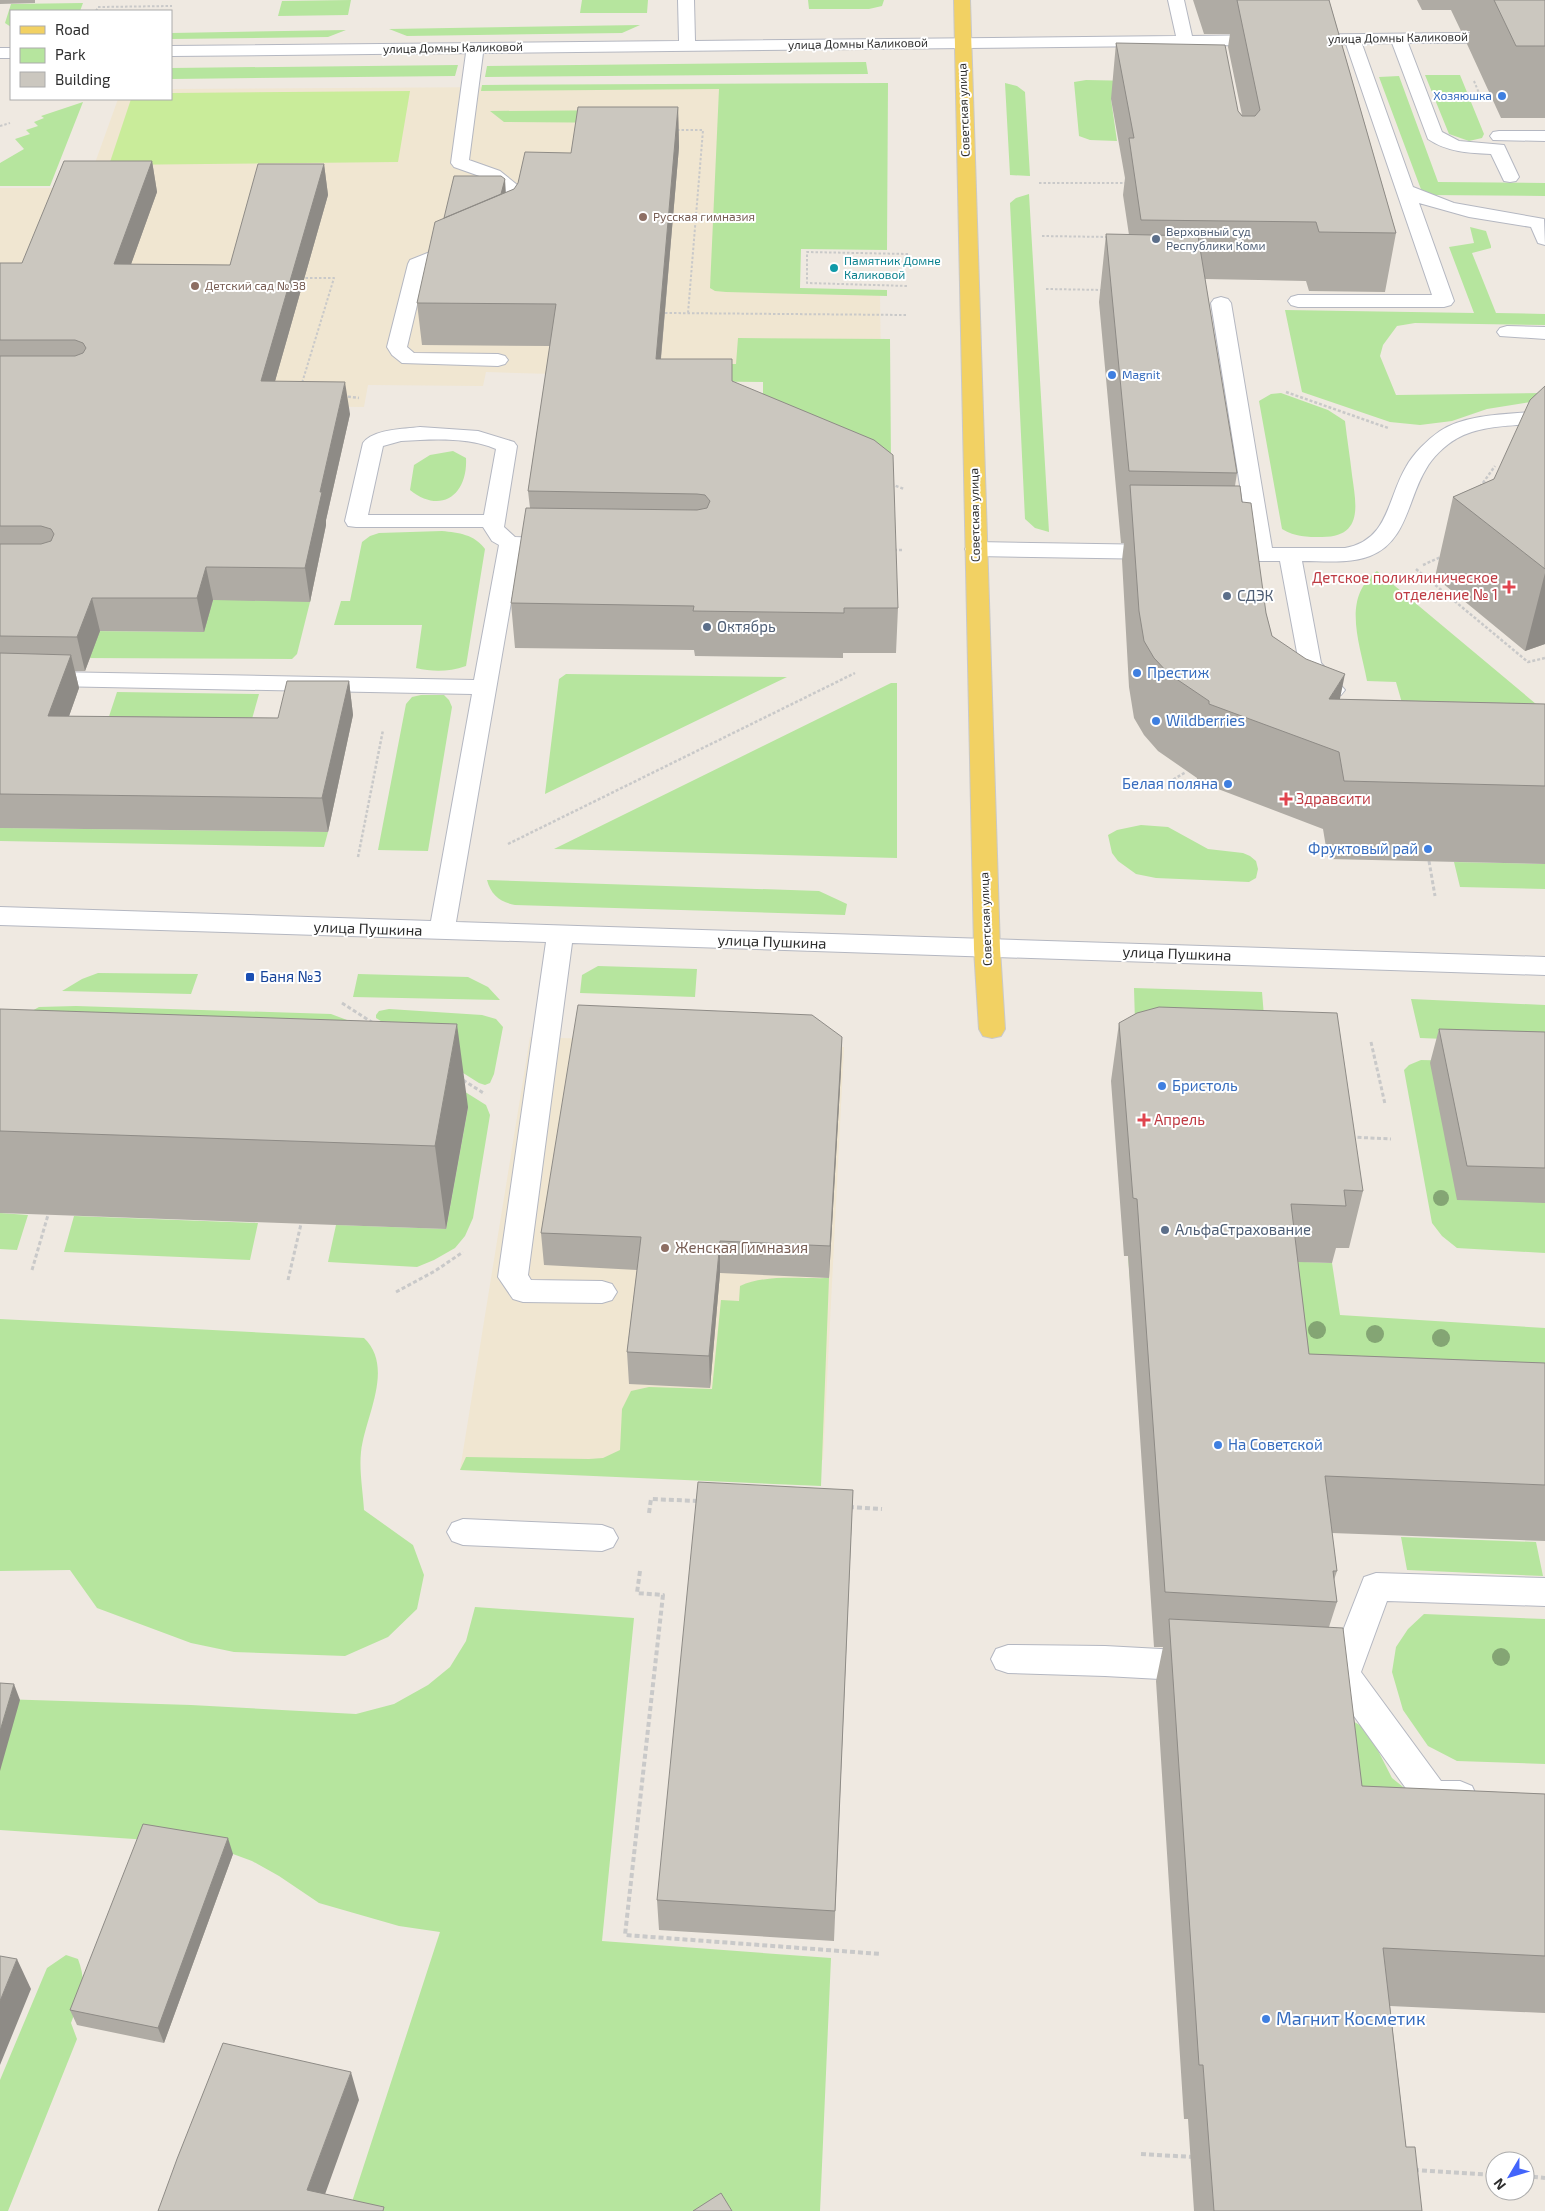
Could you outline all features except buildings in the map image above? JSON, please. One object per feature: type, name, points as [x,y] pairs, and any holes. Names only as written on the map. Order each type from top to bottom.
[{"type":"main road","name":"Советская улица","points":[[962,0],[987,949],[992,1029]]},
{"type":"street","points":[[686,0],[687,46]]},
{"type":"street","points":[[1176,0],[1185,41]]},
{"type":"street","name":"улица Домны Каликовой","points":[[172,51],[1185,41],[1218,48],[1352,39],[1545,37]]},
{"type":"street","points":[[1398,38],[1434,135],[1441,141],[1462,147],[1498,149],[1510,177]]},
{"type":"street","points":[[1298,301],[1444,301],[1352,39]]},
{"type":"street","points":[[476,48],[460,163],[494,175],[517,192],[510,224],[493,232]]},
{"type":"street","points":[[1499,136],[1545,136]]},
{"type":"street","points":[[1405,190],[1418,199],[1441,205],[1538,223],[1545,238]]},
{"type":"street","points":[[476,239],[417,264],[397,347],[399,352],[410,359],[498,360]]},
{"type":"street","points":[[1221,302],[1262,554]]},
{"type":"street","points":[[1507,332],[1545,333]]},
{"type":"street","points":[[1204,553],[1354,555],[1372,547],[1383,539],[1391,528],[1416,466],[1448,436],[1486,422],[1545,417]]},
{"type":"street","points":[[494,521],[356,521],[373,443],[388,436],[452,434],[496,440],[507,446],[493,527],[500,536],[510,543],[579,544]]},
{"type":"street","points":[[442,931],[483,687],[510,543]]},
{"type":"street","points":[[976,549],[1176,553]]},
{"type":"street","points":[[1290,555],[1310,663],[1341,700],[1344,709]]},
{"type":"street","points":[[0,678],[483,687]]},
{"type":"street","name":"улица Пушкина","points":[[0,916],[1545,966]]},
{"type":"street","points":[[560,935],[514,1277],[523,1291],[602,1292]]},
{"type":"street","points":[[463,1532],[602,1538]]},
{"type":"street","points":[[1488,1799],[1432,1797],[1329,1674],[1376,1587],[1545,1592]]},
{"type":"street","points":[[1008,1659],[1105,1661],[1224,1668]]},
{"type":"path","points":[[138,6],[140,2]]},
{"type":"path","points":[[96,10],[98,7],[173,6]]},
{"type":"path","points":[[0,126],[10,123]]},
{"type":"path","points":[[676,130],[703,130],[688,313]]},
{"type":"path","points":[[1039,183],[1133,184]]},
{"type":"path","points":[[1042,236],[1112,238]]},
{"type":"path","points":[[908,254],[808,252],[807,284],[908,286]]},
{"type":"path","points":[[294,278],[334,278],[301,390]]},
{"type":"path","points":[[1046,289],[1104,290]]},
{"type":"path","points":[[665,313],[907,315]]},
{"type":"path","points":[[1233,374],[1438,445]]},
{"type":"path","points":[[293,382],[303,382]]},
{"type":"path","points":[[337,395],[365,399]]},
{"type":"path","points":[[886,482],[904,489]]},
{"type":"path","points":[[885,550],[903,550]]},
{"type":"path","points":[[1449,553],[1414,568],[1528,662],[1545,658]]},
{"type":"path","points":[[506,845],[854,673]]},
{"type":"path","points":[[358,857],[391,685]]},
{"type":"path","points":[[1170,782],[1186,772]]},
{"type":"path","points":[[1428,861],[1435,896]]},
{"type":"path","points":[[342,1003],[374,1024]]},
{"type":"path","points":[[1371,1042],[1385,1104]]},
{"type":"path","points":[[462,1080],[486,1095]]},
{"type":"path","points":[[1354,1128],[1355,1137]]},
{"type":"path","points":[[1348,1137],[1392,1139]]},
{"type":"path","points":[[32,1270],[48,1215]]},
{"type":"path","points":[[288,1280],[301,1224]]},
{"type":"path","points":[[648,1516],[651,1499],[699,1501]]},
{"type":"path","points":[[844,1507],[882,1509]]},
{"type":"path","points":[[641,1567],[637,1593],[663,1595],[625,1935],[881,1954]]},
{"type":"path","points":[[1141,2154],[1200,2158]]},
{"type":"path","points":[[1406,2170],[1485,2174]]},
{"type":"shaded area","name":"Русская гимназия","points":[[881,85],[795,246],[794,289],[880,292],[881,379],[660,377],[486,372],[483,386],[368,385],[364,407],[0,403],[0,188],[86,188],[118,100],[172,100],[172,89]]},
{"type":"shaded area","name":"Женская Гимназия","points":[[530,1037],[844,1047],[823,1460],[615,1476],[460,1470]]},
{"type":"green space","points":[[351,0],[348,15],[278,16],[282,1]]},
{"type":"green space","points":[[582,0],[648,0],[647,13],[580,13]]},
{"type":"green space","points":[[808,0],[884,0],[882,6],[869,9],[809,9]]},
{"type":"green space","points":[[83,3],[80,10],[10,10],[10,26],[5,23],[11,4]]},
{"type":"green space","points":[[640,25],[622,33],[407,36],[389,29]]},
{"type":"green space","points":[[346,30],[328,37],[172,39],[172,33]]},
{"type":"green space","points":[[866,62],[868,74],[485,77],[487,66]]},
{"type":"green space","points":[[458,65],[455,76],[172,79],[172,68]]},
{"type":"green space","points":[[1425,75],[1460,75],[1484,134],[1482,138],[1469,141],[1449,134]]},
{"type":"green space","points":[[1399,76],[1438,182],[1545,183],[1545,196],[1427,195],[1422,192],[1379,77]]},
{"type":"green space","points":[[1086,80],[1188,82],[1111,99],[1117,141],[1090,140],[1079,136],[1074,82]]},
{"type":"green space","points":[[888,83],[887,250],[801,249],[800,288],[887,290],[887,296],[726,292],[715,291],[710,288],[719,89],[481,91],[482,85]]},
{"type":"green space","points":[[1005,83],[1017,86],[1025,92],[1030,176],[1010,175]]},
{"type":"green space","points":[[410,91],[398,162],[109,165],[131,100],[172,100],[172,93]]},
{"type":"green space","points":[[83,102],[50,186],[0,186],[0,163],[24,149],[15,139],[30,134],[26,130],[38,126],[34,122],[44,118],[41,116]]},
{"type":"green space","points":[[637,110],[639,123],[504,122],[490,111]]},
{"type":"green space","points":[[1029,194],[1049,532],[1035,528],[1025,519],[1010,203],[1016,198]]},
{"type":"green space","points":[[1470,227],[1486,231],[1491,246],[1491,248],[1472,253],[1496,313],[1545,314],[1545,325],[1415,323],[1397,326],[1383,345],[1380,356],[1396,395],[1545,393],[1531,402],[1487,409],[1452,421],[1420,425],[1390,422],[1302,392],[1285,310],[1474,313],[1449,247],[1474,243]]},
{"type":"green space","points":[[738,338],[890,339],[891,462],[763,412],[763,382],[659,381],[660,364],[736,364]]},
{"type":"green space","points":[[1281,393],[1328,410],[1345,421],[1355,507],[1351,525],[1336,536],[1301,536],[1282,529],[1259,401],[1271,394]]},
{"type":"green space","points":[[453,451],[466,458],[462,482],[457,491],[442,501],[432,501],[410,490],[414,465],[430,455]]},
{"type":"green space","points":[[442,531],[471,537],[485,549],[466,666],[441,671],[416,668],[422,625],[334,625],[341,601],[350,601],[362,542],[370,536],[379,533]]},
{"type":"green space","points":[[1377,571],[1542,709],[1408,724],[1396,682],[1367,681],[1361,652],[1356,622],[1356,608],[1359,594],[1366,582]]},
{"type":"green space","points":[[311,598],[297,654],[292,659],[79,658],[87,631],[203,632],[213,600]]},
{"type":"green space","points":[[566,674],[787,677],[545,794],[559,679]]},
{"type":"green space","points":[[891,683],[897,683],[897,858],[554,849]]},
{"type":"green space","points":[[117,692],[259,694],[243,751],[98,750]]},
{"type":"green space","points":[[444,695],[452,707],[428,851],[378,850],[406,704],[412,697]]},
{"type":"green space","points":[[1141,825],[1168,827],[1208,849],[1243,853],[1250,856],[1256,861],[1258,869],[1256,878],[1249,882],[1156,878],[1136,874],[1118,861],[1112,853],[1108,835],[1117,830]]},
{"type":"green space","points":[[0,828],[328,832],[324,847],[0,841]]},
{"type":"green space","points":[[1454,862],[1545,864],[1545,889],[1460,887]]},
{"type":"green space","points":[[487,880],[819,891],[847,904],[845,915],[515,905],[497,897],[491,890]]},
{"type":"green space","points":[[598,966],[697,969],[695,997],[580,993],[582,975]]},
{"type":"green space","points":[[98,973],[198,974],[191,994],[62,991],[82,979]]},
{"type":"green space","points":[[358,974],[468,977],[488,987],[500,1000],[353,997]]},
{"type":"green space","points":[[1134,988],[1262,992],[1265,1028],[1135,1022]]},
{"type":"green space","points":[[1411,999],[1545,1005],[1545,1043],[1420,1038]]},
{"type":"green space","points":[[76,1006],[331,1014],[355,1023],[486,1105],[490,1115],[473,1218],[465,1236],[455,1248],[417,1267],[328,1262],[336,1225],[446,1229],[468,1107],[21,1017],[39,1007]]},
{"type":"green space","points":[[389,1009],[482,1015],[496,1019],[503,1027],[494,1074],[490,1083],[485,1085],[479,1083],[376,1018],[379,1011]]},
{"type":"green space","points":[[1421,1060],[1545,1063],[1545,1253],[1457,1248],[1442,1236],[1432,1223],[1404,1070],[1409,1065]]},
{"type":"green space","points":[[0,1213],[28,1215],[17,1250],[0,1249]]},
{"type":"green space","points":[[74,1216],[258,1223],[250,1260],[64,1252]]},
{"type":"green space","points":[[1128,1256],[1332,1263],[1340,1315],[1545,1328],[1545,1421],[1132,1305]]},
{"type":"green space","points":[[772,1278],[829,1278],[821,1486],[460,1470],[466,1457],[589,1459],[603,1458],[620,1450],[622,1409],[631,1391],[649,1387],[712,1389],[721,1300],[739,1301],[740,1286],[750,1282]]},
{"type":"green space","points":[[0,1319],[364,1338],[373,1350],[377,1363],[378,1378],[361,1452],[364,1510],[413,1545],[424,1575],[417,1609],[388,1637],[345,1656],[234,1652],[191,1643],[97,1608],[70,1570],[0,1571]]},
{"type":"green space","points":[[1401,1537],[1536,1542],[1543,1576],[1407,1570]]},
{"type":"green space","points":[[475,1607],[634,1618],[602,1941],[831,1958],[820,2211],[349,2211],[440,1932],[399,1926],[319,1903],[279,1876],[252,1861],[233,1854],[149,1840],[0,1830],[0,1699],[191,1705],[356,1714],[394,1704],[428,1685],[450,1667],[466,1641]]},
{"type":"green space","points":[[1424,1614],[1545,1619],[1545,1764],[1457,1761],[1428,1746],[1403,1710],[1392,1672],[1396,1647],[1408,1629]]},
{"type":"green space","points":[[1347,1718],[1367,1729],[1392,1778],[1413,1795],[1347,1839]]},
{"type":"green space","points":[[66,1955],[78,1959],[83,1977],[82,1991],[71,2023],[77,2039],[8,2211],[0,2211],[0,2080],[47,1968]]},
{"type":"place","name":"Хозяюшка","points":[[1502,96]]},
{"type":"place","name":"Русская гимназия","points":[[643,217]]},
{"type":"place","name":"Верховный суд Республики Коми","points":[[1156,239]]},
{"type":"place","name":"Памятник Домне Каликовой","points":[[834,268]]},
{"type":"place","name":"Детский сад № 38","points":[[195,286]]},
{"type":"place","name":"Magnit","points":[[1112,375]]},
{"type":"place","name":"Детское поликлиническое отделение № 1","points":[[1509,587]]},
{"type":"place","name":"СДЭК","points":[[1227,596]]},
{"type":"place","name":"Октябрь","points":[[707,627]]},
{"type":"place","name":"Престиж","points":[[1137,673]]},
{"type":"place","name":"Wildberries","points":[[1156,721]]},
{"type":"place","name":"Белая поляна","points":[[1228,784]]},
{"type":"place","name":"Здравсити","points":[[1286,799]]},
{"type":"place","name":"Фруктовый рай","points":[[1428,849]]},
{"type":"place","name":"Баня №3","points":[[250,977]]},
{"type":"place","name":"Бристоль","points":[[1162,1086]]},
{"type":"place","name":"Апрель","points":[[1144,1120]]},
{"type":"place","name":"АльфаСтрахование","points":[[1165,1230]]},
{"type":"place","name":"Женская Гимназия","points":[[665,1248]]},
{"type":"place","name":"На Советской","points":[[1218,1445]]},
{"type":"place","name":"Магнит Косметик","points":[[1266,2019]]}]
